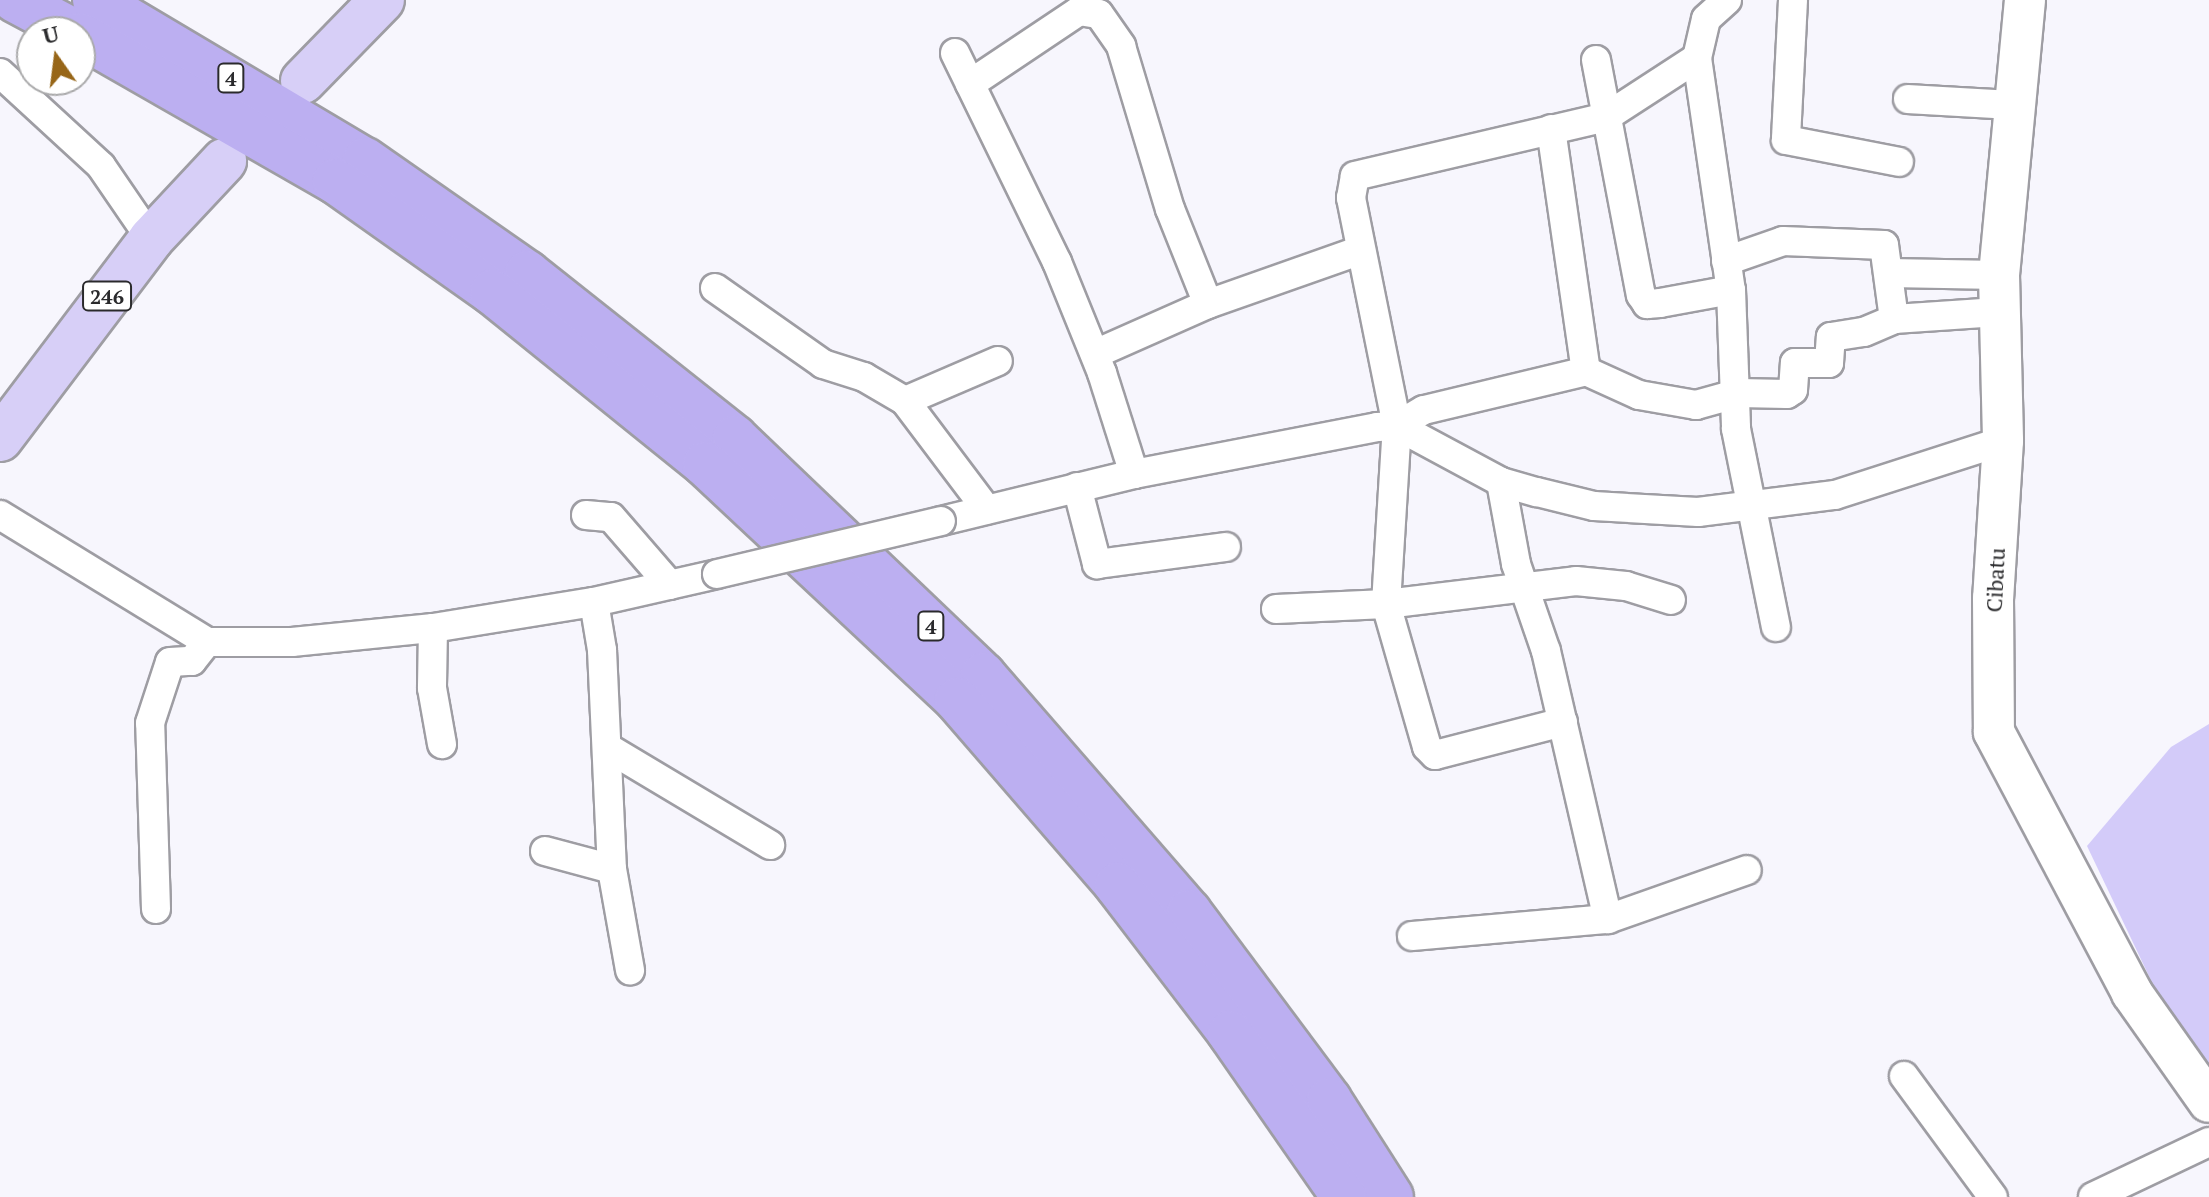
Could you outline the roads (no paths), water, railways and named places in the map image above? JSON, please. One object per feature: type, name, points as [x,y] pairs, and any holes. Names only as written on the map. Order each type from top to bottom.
[{"type":"highway","name":"4","points":[[15,0],[45,16]]},
{"type":"highway","name":"4","points":[[95,0],[365,160],[527,273],[735,438],[983,675],[1189,912],[1329,1100],[1391,1197]]},
{"type":"highway","name":"4","points":[[96,44],[335,181],[492,292],[705,464],[957,700],[1117,885],[1344,1197]]},
{"type":"highway","points":[[1317,1157],[1335,1197]]},
{"type":"main road","points":[[303,81],[382,0]]},
{"type":"main road","name":"246","points":[[0,439],[151,239],[224,161]]},
{"type":"street","points":[[1114,0],[1121,46],[1170,209],[1208,304]]},
{"type":"street","points":[[1727,0],[1706,19],[1697,58],[1731,290],[1739,393],[1736,429],[1749,509],[1776,627]]},
{"type":"street","points":[[1793,0],[1786,140],[1899,162]]},
{"type":"street","name":"Cibatu","points":[[2025,0],[2011,105],[1998,293],[2003,441],[1992,613],[1994,732],[2132,993],[2209,1102]]},
{"type":"street","points":[[970,84],[1079,11],[1099,14],[1121,46]]},
{"type":"street","points":[[955,53],[1057,262],[1095,354],[1134,474]]},
{"type":"street","points":[[1563,722],[1432,754],[1386,604],[1397,426],[1351,198],[1355,176],[1606,117],[1697,58]]},
{"type":"street","points":[[1596,60],[1641,295],[1647,304],[1731,290]]},
{"type":"street","points":[[0,73],[101,166],[151,239]]},
{"type":"street","points":[[1908,99],[2011,105]]},
{"type":"street","points":[[1551,129],[1586,371]]},
{"type":"street","points":[[1726,261],[1783,241],[1878,244],[1886,248],[1894,319]]},
{"type":"street","points":[[1095,354],[1208,304],[1361,250]]},
{"type":"street","points":[[1889,273],[1998,293]]},
{"type":"street","points":[[715,288],[823,364],[864,377],[905,401],[987,510]]},
{"type":"street","points":[[0,515],[207,642],[292,642],[433,628],[594,602],[1285,441],[1397,426],[1424,410],[1586,371],[1639,395],[1696,405],[1739,393],[1792,392],[1795,363],[1829,363],[1831,337],[1864,332],[1894,319],[1998,293]]},
{"type":"street","points":[[905,401],[998,361]]},
{"type":"street","points":[[1397,426],[1501,482],[1594,506],[1749,509],[1835,495],[2003,441]]},
{"type":"street","points":[[1501,482],[1525,586],[1563,722],[1608,919]]},
{"type":"street","points":[[1077,487],[1097,564],[1226,547]]},
{"type":"street","points":[[586,515],[611,517],[670,585]]},
{"type":"street","points":[[1276,609],[1386,604],[1576,581],[1626,586],[1671,600]]},
{"type":"street","points":[[594,602],[608,748],[612,869],[630,970]]},
{"type":"street","points":[[433,628],[432,688],[442,744]]},
{"type":"street","points":[[156,909],[150,723],[170,662],[192,661],[207,642]]},
{"type":"street","points":[[608,748],[770,845]]},
{"type":"street","points":[[545,851],[612,869]]},
{"type":"street","points":[[1412,936],[1608,919],[1747,870]]},
{"type":"street","points":[[1904,1076],[1993,1197]]},
{"type":"street","points":[[2093,1197],[2209,1142]]}]
